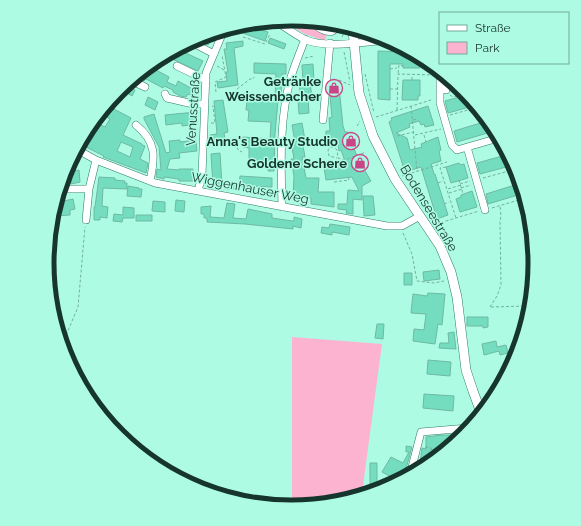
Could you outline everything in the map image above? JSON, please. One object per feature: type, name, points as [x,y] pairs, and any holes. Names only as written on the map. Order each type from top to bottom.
[{"type":"main road","name":"Bodenseestraße","points":[[353,34],[359,93],[373,136],[395,179],[440,246],[451,272],[457,297],[466,370],[479,407]]},
{"type":"street","points":[[284,26],[305,39],[330,43],[373,41]]},
{"type":"street","points":[[319,28],[330,32],[333,30]]},
{"type":"street","name":"Venusstraße","points":[[198,191],[202,175],[206,73],[222,36]]},
{"type":"street","points":[[282,207],[281,161],[284,116],[291,78],[305,39]]},
{"type":"street","points":[[323,120],[330,43]]},
{"type":"street","points":[[197,45],[214,53]]},
{"type":"street","points":[[177,66],[206,80]]},
{"type":"street","points":[[440,79],[440,103],[454,148],[457,150],[493,140]]},
{"type":"street","points":[[137,83],[145,86]]},
{"type":"street","points":[[446,85],[447,92]]},
{"type":"street","points":[[165,94],[167,98],[193,104],[205,104]]},
{"type":"street","points":[[136,125],[144,132],[151,142],[154,158],[150,181]]},
{"type":"street","points":[[467,147],[474,182],[485,210]]},
{"type":"street","name":"Wiggenhauser Weg","points":[[81,152],[96,160],[150,181],[387,226],[402,226]]},
{"type":"street","points":[[86,220],[89,189],[96,160]]},
{"type":"street","points":[[65,189],[89,189]]},
{"type":"street","points":[[402,226],[420,216]]},
{"type":"street","points":[[411,467],[421,432],[459,429]]},
{"type":"path","points":[[342,38],[344,32]]},
{"type":"path","points":[[243,37],[265,44],[270,34]]},
{"type":"path","points":[[339,80],[351,86],[344,49]]},
{"type":"path","points":[[214,53],[223,55],[226,77],[215,82],[216,92]]},
{"type":"path","points":[[297,60],[314,56]]},
{"type":"path","points":[[210,62],[225,70]]},
{"type":"path","points":[[390,69],[403,66]]},
{"type":"path","points":[[397,110],[399,68]]},
{"type":"path","points":[[365,72],[375,117],[431,100]]},
{"type":"path","points":[[398,74],[435,75]]},
{"type":"path","points":[[412,74],[412,80]]},
{"type":"path","points":[[237,89],[254,77]]},
{"type":"path","points":[[390,89],[398,89]]},
{"type":"path","points":[[447,92],[453,97],[458,95]]},
{"type":"path","points":[[411,106],[416,171]]},
{"type":"path","points":[[444,117],[470,108]]},
{"type":"path","points":[[357,126],[362,118],[363,123]]},
{"type":"path","points":[[413,120],[418,119]]},
{"type":"path","points":[[414,136],[447,128]]},
{"type":"path","points":[[397,136],[414,132]]},
{"type":"path","points":[[424,134],[426,142]]},
{"type":"path","points":[[224,143],[227,141],[236,140],[238,150],[242,152]]},
{"type":"path","points":[[334,144],[334,147],[338,150],[338,158]]},
{"type":"path","points":[[334,147],[330,147],[328,150],[329,156],[345,160],[366,152]]},
{"type":"path","points":[[410,150],[414,149]]},
{"type":"path","points":[[345,160],[347,169]]},
{"type":"path","points":[[399,177],[447,162]]},
{"type":"path","points":[[446,167],[440,168],[456,218]]},
{"type":"path","points":[[482,174],[484,178],[508,171],[506,167]]},
{"type":"path","points":[[502,168],[503,172]]},
{"type":"path","points":[[490,172],[491,176]]},
{"type":"path","points":[[334,182],[349,180],[348,175]]},
{"type":"path","points":[[459,180],[463,194]]},
{"type":"path","points":[[438,183],[444,181]]},
{"type":"path","points":[[447,189],[460,184],[474,182]]},
{"type":"path","points":[[448,193],[462,189],[474,182]]},
{"type":"path","points":[[433,225],[512,202],[517,200],[516,196]]},
{"type":"path","points":[[511,197],[512,202]]},
{"type":"path","points":[[506,199],[507,203]]},
{"type":"path","points":[[501,200],[502,204]]},
{"type":"path","points":[[444,204],[450,202]]},
{"type":"path","points":[[496,202],[497,206]]},
{"type":"path","points":[[500,205],[501,285],[497,296],[490,307],[523,306]]},
{"type":"path","points":[[65,334],[67,333],[78,307],[86,220]]},
{"type":"path","points":[[402,226],[412,254],[417,281],[434,283],[453,281]]},
{"type":"path","points":[[418,445],[431,448],[433,452]]},
{"type":"green space","points":[[291,26],[317,28],[327,34],[325,41],[305,34]]},
{"type":"green space","points":[[292,337],[382,344],[363,488],[321,498],[292,500]]},
{"type":"building","points":[[257,28],[268,32],[265,41],[239,32]]},
{"type":"building","points":[[270,38],[286,44],[284,49],[268,43]]},
{"type":"building","points":[[211,40],[208,45],[204,43]]},
{"type":"building","points":[[243,41],[243,46],[234,48],[238,85],[218,88],[217,82],[227,81],[226,72],[228,72],[224,49],[227,49],[226,43]]},
{"type":"building","points":[[378,51],[398,52],[420,65],[420,68],[403,68],[403,64],[390,64],[390,100],[378,99]]},
{"type":"building","points":[[183,52],[203,61],[198,71],[171,58]]},
{"type":"building","points":[[254,63],[286,64],[286,74],[282,74],[281,98],[275,98],[276,74],[254,73]]},
{"type":"building","points":[[313,64],[314,81],[310,82],[312,98],[308,98],[309,113],[299,114],[298,99],[301,99],[299,82],[303,82],[302,65]]},
{"type":"building","points":[[156,70],[169,77],[167,82],[176,86],[178,81],[196,91],[193,96],[188,94],[186,97],[180,96],[173,92],[173,90],[164,86],[163,88],[146,79],[144,81],[140,80],[150,72],[153,74]]},
{"type":"building","points":[[403,80],[420,80],[420,96],[418,96],[418,100],[402,100]]},
{"type":"building","points":[[131,87],[135,90],[132,96],[126,92]]},
{"type":"building","points":[[339,87],[345,132],[348,132],[358,159],[371,181],[362,186],[362,200],[353,199],[353,214],[346,213],[347,210],[338,209],[338,204],[347,204],[348,190],[359,191],[352,177],[326,180],[324,167],[346,164],[341,150],[339,151],[338,144],[325,144],[326,131],[330,131],[329,118],[332,117],[330,96],[331,88]]},
{"type":"building","points":[[148,97],[158,102],[155,110],[145,105]]},
{"type":"building","points":[[460,97],[469,107],[448,113],[445,101]]},
{"type":"building","points":[[223,100],[228,132],[224,133],[225,139],[211,141],[210,135],[217,134],[214,101]]},
{"type":"building","points":[[247,100],[278,101],[274,171],[268,171],[268,161],[249,160],[249,148],[243,147],[243,137],[270,139],[271,122],[248,121],[249,110],[246,110]]},
{"type":"building","points":[[428,106],[434,125],[425,127],[424,124],[421,125],[419,121],[409,124],[410,127],[396,133],[407,138],[410,150],[422,147],[421,144],[438,137],[441,150],[439,151],[441,161],[431,164],[448,215],[437,219],[421,167],[405,172],[389,122],[392,120],[391,118]]},
{"type":"building","points":[[111,108],[131,118],[123,135],[145,146],[140,159],[148,163],[146,173],[103,157],[104,156],[84,146],[98,124],[105,127],[110,119],[105,116]],"holes":[[[121,142],[133,147],[130,157],[117,151]]]},
{"type":"building","points":[[196,112],[197,124],[182,126],[182,123],[166,125],[165,115]]},
{"type":"building","points":[[154,114],[166,153],[170,152],[169,141],[180,140],[180,142],[196,140],[197,151],[179,153],[180,158],[170,159],[167,169],[193,169],[193,181],[179,181],[179,179],[164,177],[164,179],[156,177],[157,169],[161,170],[159,147],[144,119],[144,117]]},
{"type":"building","points":[[302,123],[305,140],[302,140],[305,157],[302,157],[306,178],[319,178],[318,192],[334,192],[334,207],[311,204],[311,198],[293,198],[294,176],[291,159],[294,159],[291,142],[295,142],[292,125]]},
{"type":"building","points":[[482,123],[489,133],[457,142],[454,131]]},
{"type":"building","points":[[220,153],[222,186],[213,186],[211,154]]},
{"type":"building","points":[[502,156],[507,167],[480,174],[477,163]]},
{"type":"building","points":[[459,163],[460,165],[464,164],[468,178],[451,183],[446,167]]},
{"type":"building","points":[[75,166],[75,171],[79,170],[80,182],[71,184],[70,177]]},
{"type":"building","points":[[240,176],[272,178],[272,187],[239,186]]},
{"type":"building","points":[[99,177],[115,178],[115,180],[125,181],[124,183],[127,183],[127,189],[103,188],[102,206],[108,207],[107,218],[100,217],[100,220],[94,220],[94,207]]},
{"type":"building","points":[[226,183],[239,184],[239,189],[225,189]]},
{"type":"building","points":[[514,185],[517,195],[488,204],[486,194]]},
{"type":"building","points":[[128,186],[142,189],[141,197],[127,196]]},
{"type":"building","points":[[472,191],[477,207],[460,212],[456,199],[461,197],[461,195]]},
{"type":"building","points":[[363,196],[373,196],[375,215],[364,216]]},
{"type":"building","points":[[73,199],[75,209],[70,210],[70,215],[58,216],[62,201]]},
{"type":"building","points":[[176,200],[185,201],[184,212],[175,211]]},
{"type":"building","points":[[153,201],[165,202],[165,212],[152,211]]},
{"type":"building","points":[[227,203],[235,204],[233,218],[246,219],[248,209],[272,214],[272,218],[292,221],[294,221],[294,217],[302,219],[301,228],[293,226],[293,229],[207,222],[207,218],[204,218],[204,214],[201,214],[201,207],[211,206],[210,217],[224,218]]},
{"type":"building","points":[[123,207],[134,208],[134,218],[123,218],[122,222],[113,221],[114,214],[123,215]]},
{"type":"building","points":[[136,215],[152,215],[152,221],[136,221]]},
{"type":"building","points":[[330,224],[350,227],[349,235],[332,232],[332,235],[321,233],[322,227],[329,228]]},
{"type":"building","points":[[439,270],[440,279],[424,281],[423,272]]},
{"type":"building","points":[[404,273],[412,273],[412,285],[404,285]]},
{"type":"building","points":[[428,293],[445,294],[442,325],[438,324],[435,344],[413,341],[414,329],[424,330],[426,314],[411,313],[413,294],[427,296]]},
{"type":"building","points":[[467,317],[488,317],[488,327],[483,328],[483,326],[467,326]]},
{"type":"building","points":[[377,324],[384,324],[383,339],[375,338]]},
{"type":"building","points":[[454,332],[456,349],[439,348],[440,343],[449,343],[448,333]]},
{"type":"building","points":[[496,341],[497,347],[506,345],[508,353],[500,355],[499,351],[484,355],[482,344]]},
{"type":"building","points":[[428,360],[451,362],[450,376],[427,374]]},
{"type":"building","points":[[424,394],[454,396],[453,411],[423,408]]},
{"type":"building","points":[[454,435],[436,450],[430,450],[429,455],[420,461],[422,448],[426,449],[426,437]]},
{"type":"building","points":[[406,446],[412,447],[404,471],[392,477],[382,472],[391,457],[403,463],[409,452],[406,452]]},
{"type":"building","points":[[370,463],[377,463],[377,483],[370,486]]},
{"type":"place","name":"Getränke Weissenbacher","points":[[334,88]]},
{"type":"place","name":"Anna's Beauty Studio","points":[[351,141]]},
{"type":"place","name":"Goldene Schere","points":[[360,163]]}]
